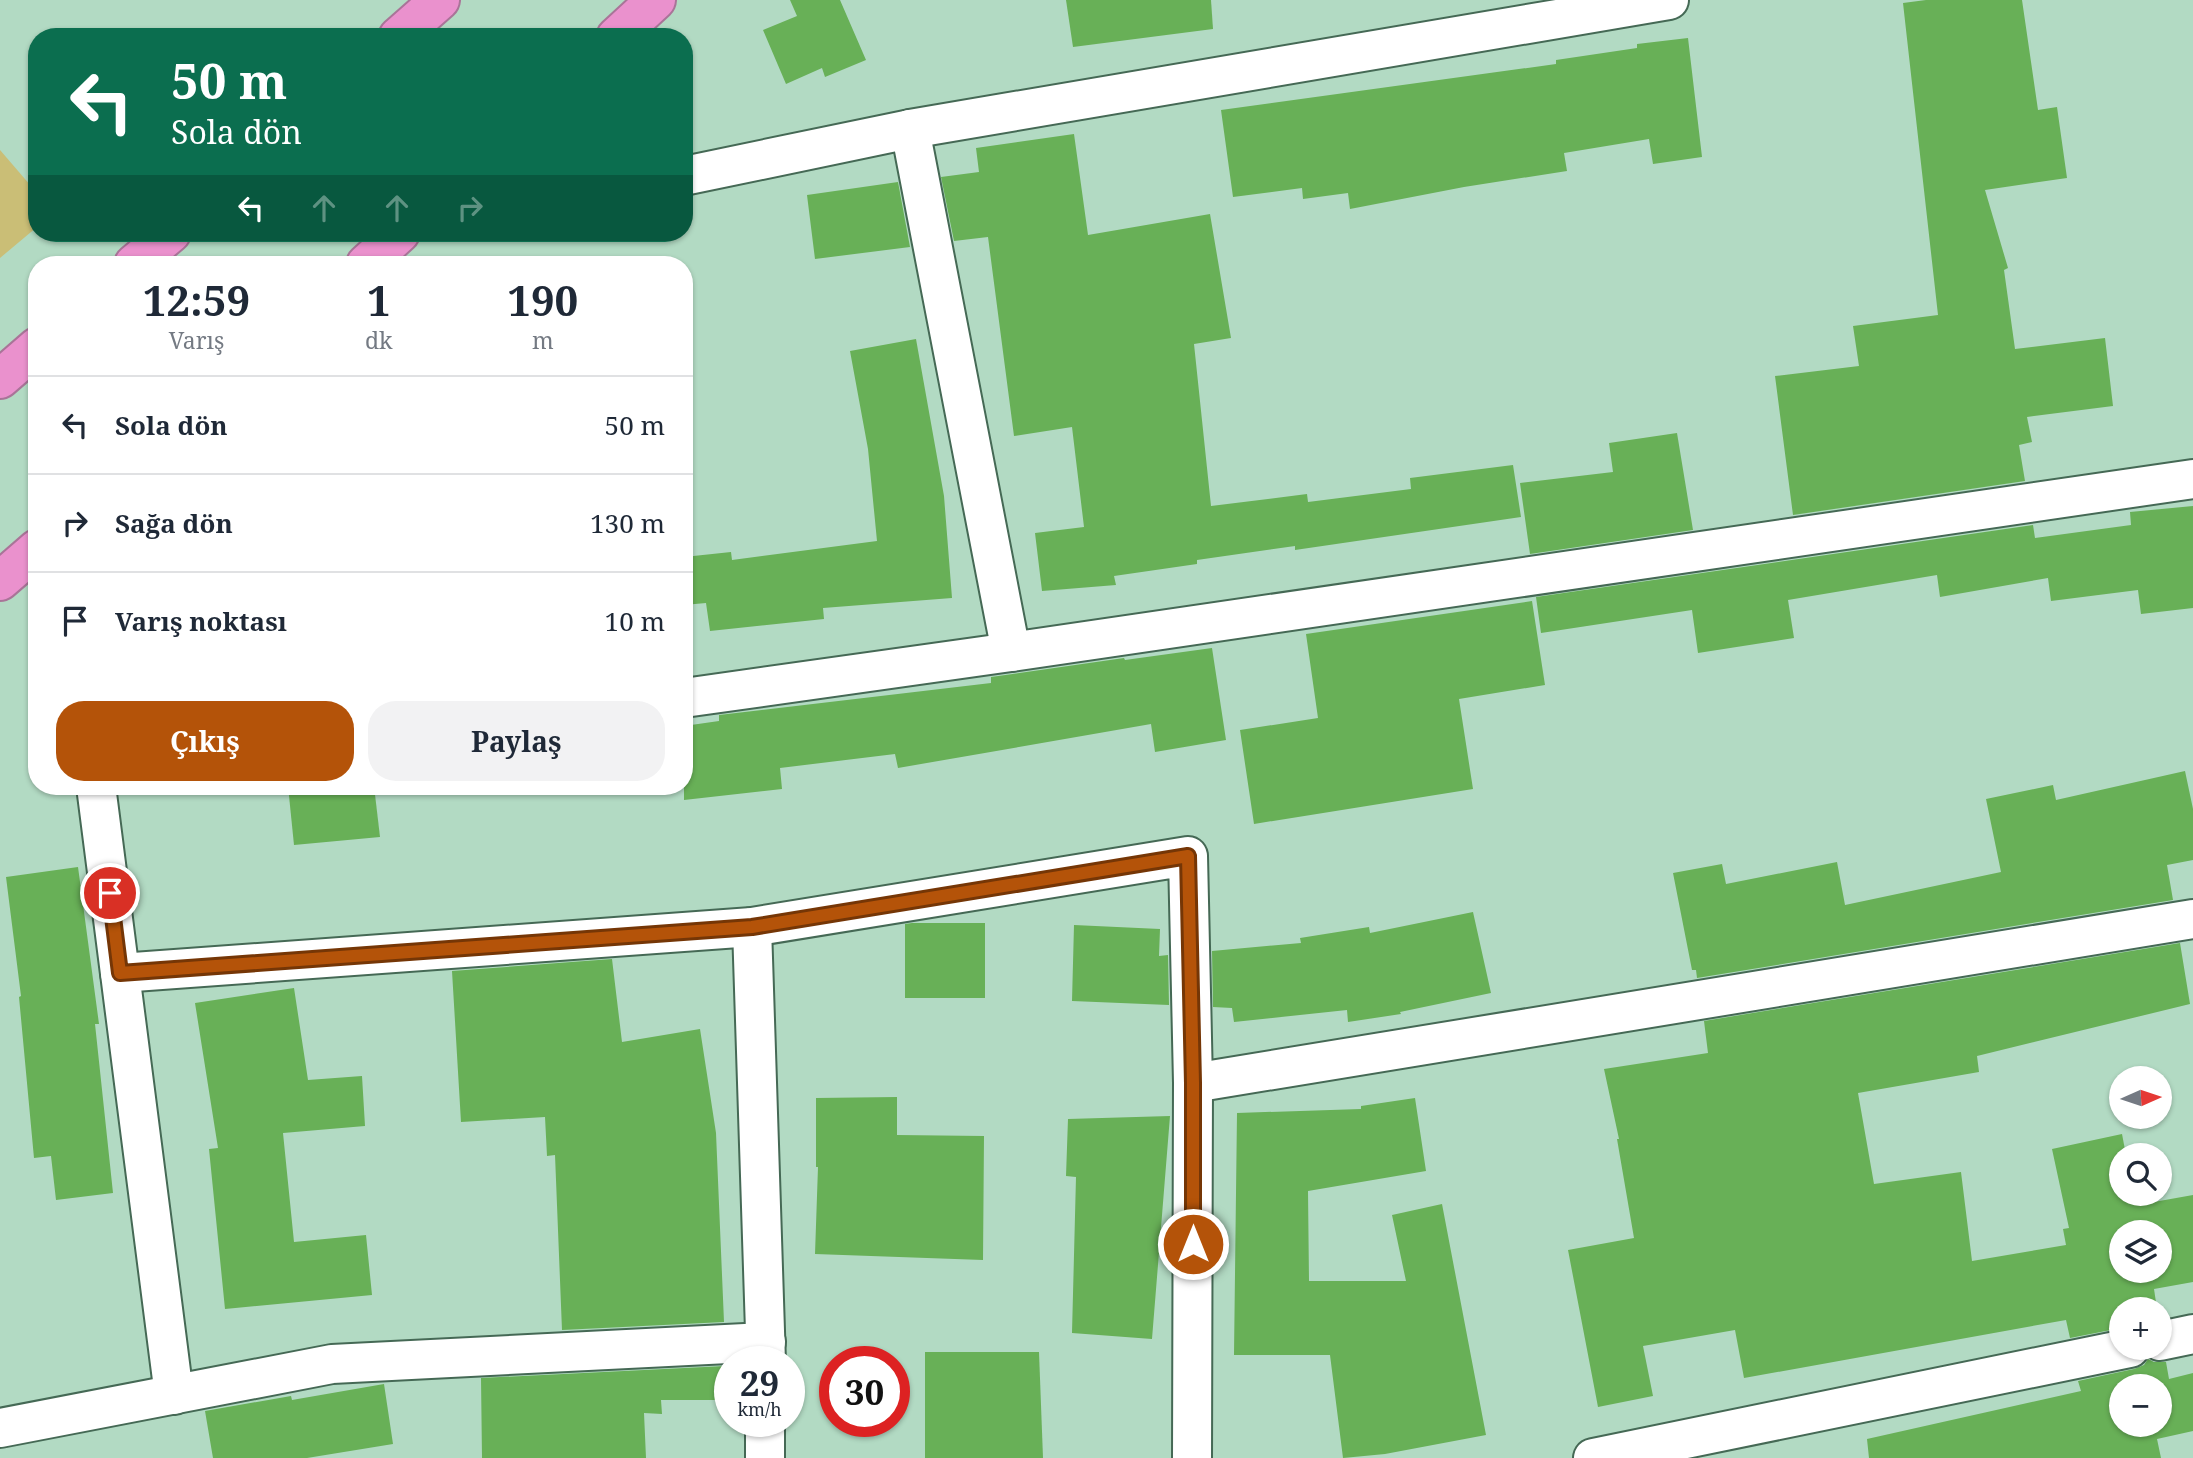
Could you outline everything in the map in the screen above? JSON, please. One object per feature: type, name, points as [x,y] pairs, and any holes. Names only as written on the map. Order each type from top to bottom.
[{"type":"highway","points":[[408,28],[440,0]]},
{"type":"highway","points":[[626,28],[656,0]]},
{"type":"highway","points":[[144,256],[160,242]]},
{"type":"highway","points":[[375,256],[390,242]]},
{"type":"highway","points":[[0,379],[28,356]]},
{"type":"highway","points":[[0,581],[28,557]]},
{"type":"street","points":[[693,174],[911,129],[1669,0]]},
{"type":"street","points":[[911,129],[1011,652]]},
{"type":"street","points":[[693,697],[2193,479]]},
{"type":"street","points":[[97,795],[174,1395]]},
{"type":"street","points":[[120,973],[752,927],[1188,856],[1193,1083],[1192,1458]]},
{"type":"street","points":[[1193,1083],[2193,919]]},
{"type":"street","points":[[752,927],[766,1346]]},
{"type":"street","points":[[2172,1339],[2193,1335]]},
{"type":"street","points":[[1593,1458],[2109,1352]]},
{"type":"street","points":[[0,1428],[332,1364],[714,1353]]},
{"type":"street","points":[[765,1437],[765,1458]]},
{"type":"shaded area","points":[[0,150],[28,183],[28,235],[0,258]]},
{"type":"building","points":[[790,0],[840,0],[866,60],[825,77],[822,68],[786,84],[763,30],[797,16]]},
{"type":"building","points":[[1066,0],[1211,0],[1213,29],[1073,47]]},
{"type":"building","points":[[1926,0],[2022,0],[2038,110],[2057,107],[2067,178],[1985,190],[2008,268],[2004,270],[2015,349],[2105,338],[2113,406],[2027,417],[2032,442],[2019,445],[2025,481],[1793,515],[1775,376],[1859,366],[1853,326],[1938,315],[1903,3]]},
{"type":"building","points":[[1688,38],[1702,157],[1653,164],[1649,139],[1564,153],[1567,171],[1350,209],[1348,193],[1303,199],[1302,188],[1233,197],[1221,110],[1556,64],[1556,60],[1637,48],[1637,44]]},
{"type":"building","points":[[1074,134],[1088,235],[1210,214],[1231,338],[1194,344],[1211,506],[1307,494],[1308,502],[1411,489],[1410,478],[1513,465],[1521,517],[1295,550],[1295,546],[1197,560],[1197,564],[1114,576],[1116,585],[1042,591],[1035,533],[1084,527],[1072,427],[1014,436],[988,237],[954,241],[941,177],[979,172],[976,148]]},
{"type":"building","points":[[898,182],[910,247],[815,259],[807,195]]},
{"type":"building","points":[[916,339],[944,496],[952,598],[823,608],[824,619],[710,631],[706,603],[693,604],[693,556],[731,552],[732,560],[877,541],[868,449],[850,351]]},
{"type":"building","points":[[1677,433],[1693,530],[1530,554],[1520,483],[1613,472],[1609,443]]},
{"type":"building","points":[[2193,506],[2193,608],[2141,614],[2138,590],[2051,601],[2048,578],[1940,597],[1937,575],[1788,600],[1794,638],[1698,653],[1692,610],[1541,633],[1536,597],[2033,525],[2035,538],[2131,525],[2130,512]]},
{"type":"building","points":[[1532,601],[1545,685],[1459,699],[1473,789],[1254,824],[1240,730],[1318,718],[1306,634]]},
{"type":"building","points":[[1212,648],[1226,740],[1155,752],[1151,724],[898,768],[895,754],[780,768],[782,789],[684,800],[684,795],[693,795],[693,725],[719,721],[719,715],[991,683],[991,677],[1124,658],[1125,660]]},
{"type":"building","points":[[2185,771],[2193,809],[2193,860],[2167,865],[2173,900],[1697,978],[1696,970],[1692,970],[1673,873],[1722,864],[1726,884],[1837,862],[1845,905],[2001,872],[1986,799],[2053,785],[2056,800]]},
{"type":"building","points":[[289,795],[375,795],[380,837],[294,845]]},
{"type":"building","points":[[78,867],[99,1024],[95,1024],[113,1193],[56,1200],[51,1156],[34,1158],[21,996],[6,877]]},
{"type":"building","points":[[1473,912],[1491,993],[1400,1012],[1401,1014],[1348,1022],[1347,1010],[1234,1022],[1232,1008],[1213,1007],[1212,951],[1301,943],[1300,938],[1369,927],[1370,933]]},
{"type":"building","points":[[985,923],[985,998],[905,998],[905,924]]},
{"type":"building","points":[[1074,925],[1160,929],[1159,956],[1168,955],[1169,1005],[1072,1001]]},
{"type":"building","points":[[2180,943],[2190,1004],[1977,1056],[1979,1072],[1858,1093],[1874,1184],[1961,1172],[1972,1261],[2066,1245],[2063,1229],[2069,1228],[2052,1149],[2122,1134],[2124,1143],[2109,1143],[2109,1206],[2172,1206],[2172,1199],[2193,1195],[2193,1282],[2154,1289],[2155,1297],[2109,1297],[2109,1330],[2070,1338],[2066,1320],[1744,1378],[1735,1330],[1643,1346],[1653,1396],[1598,1407],[1568,1250],[1634,1238],[1619,1139],[1604,1069],[1708,1053],[1704,1021]]},
{"type":"building","points":[[612,959],[622,1042],[700,1029],[716,1133],[724,1322],[562,1330],[555,1155],[547,1156],[545,1117],[461,1122],[452,971]]},
{"type":"building","points":[[294,988],[308,1080],[362,1076],[365,1126],[283,1133],[294,1242],[366,1235],[372,1295],[225,1309],[209,1149],[218,1148],[195,1003]]},
{"type":"building","points":[[897,1097],[897,1135],[984,1136],[983,1260],[815,1254],[818,1167],[816,1098]]},
{"type":"building","points":[[1415,1098],[1426,1171],[1308,1191],[1309,1281],[1406,1281],[1392,1215],[1442,1204],[1486,1435],[1385,1454],[1343,1458],[1330,1355],[1234,1355],[1237,1113],[1361,1109],[1361,1106]]},
{"type":"building","points":[[1170,1116],[1152,1339],[1072,1333],[1076,1177],[1066,1176],[1068,1119]]},
{"type":"building","points":[[925,1352],[1039,1352],[1043,1458],[925,1458]]},
{"type":"building","points":[[2147,1360],[2166,1362],[2168,1374],[2111,1374],[2144,1365]]},
{"type":"building","points":[[714,1367],[714,1400],[661,1400],[662,1414],[644,1413],[646,1458],[482,1458],[481,1378]]},
{"type":"building","points":[[2193,1373],[2193,1431],[2172,1436],[2172,1378]]},
{"type":"building","points":[[2109,1374],[2109,1437],[2166,1437],[2157,1439],[2161,1458],[1869,1458],[1867,1439],[2081,1391],[2078,1381]]},
{"type":"building","points":[[384,1384],[393,1444],[307,1458],[213,1458],[205,1411]]},
{"type":"route","points":[[110,893],[120,973],[752,927],[1188,856],[1193,1244]]}]
